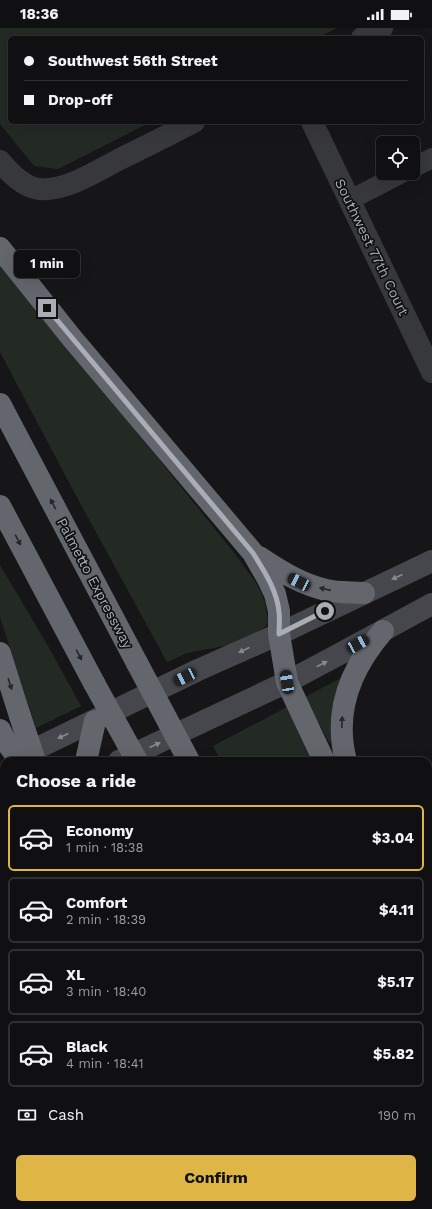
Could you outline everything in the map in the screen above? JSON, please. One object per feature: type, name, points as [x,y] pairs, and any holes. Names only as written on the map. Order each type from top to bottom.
[{"type":"highway","points":[[0,248],[71,337],[253,553],[275,594],[279,611],[279,634],[287,682],[322,757]]},
{"type":"highway","name":"Palmetto Expressway","points":[[0,404],[187,757]]},
{"type":"highway","points":[[0,506],[135,757]]},
{"type":"highway","points":[[253,553],[283,574],[299,582],[327,591],[364,593]]},
{"type":"highway","points":[[345,757],[341,736],[342,713],[348,688],[353,674],[373,642],[383,631]]},
{"type":"highway","points":[[0,653],[20,716],[16,757]]},
{"type":"highway","points":[[87,757],[95,721]]},
{"type":"highway","points":[[0,730],[12,757]]},
{"type":"main road","points":[[25,757],[198,670],[279,634],[432,561]]},
{"type":"main road","points":[[128,757],[287,682],[432,604]]},
{"type":"street","points":[[366,36],[382,28]]},
{"type":"street","points":[[0,161],[15,177],[30,187],[49,189],[70,184],[190,124]]},
{"type":"street","name":"Southwest 77th Court","points":[[313,124],[432,372]]},
{"type":"street","points":[[420,164],[432,158]]},
{"type":"street","points":[[350,200],[389,180]]},
{"type":"shaded area","points":[[0,28],[337,28],[321,36],[8,36],[8,124],[147,124],[58,169],[34,166],[0,124]]},
{"type":"shaded area","points":[[0,262],[235,554],[257,584],[265,603],[268,622],[266,626],[254,634],[229,645],[187,653],[167,662],[0,352]]},
{"type":"shaded area","points":[[0,565],[48,646],[81,706],[36,728],[0,617]]},
{"type":"shaded area","points":[[343,677],[332,709],[330,744],[305,697]]},
{"type":"shaded area","points":[[287,707],[309,757],[219,757],[213,746]]},
{"type":"route","points":[[47,308],[253,553],[275,594],[279,611],[279,634],[325,611]]}]
